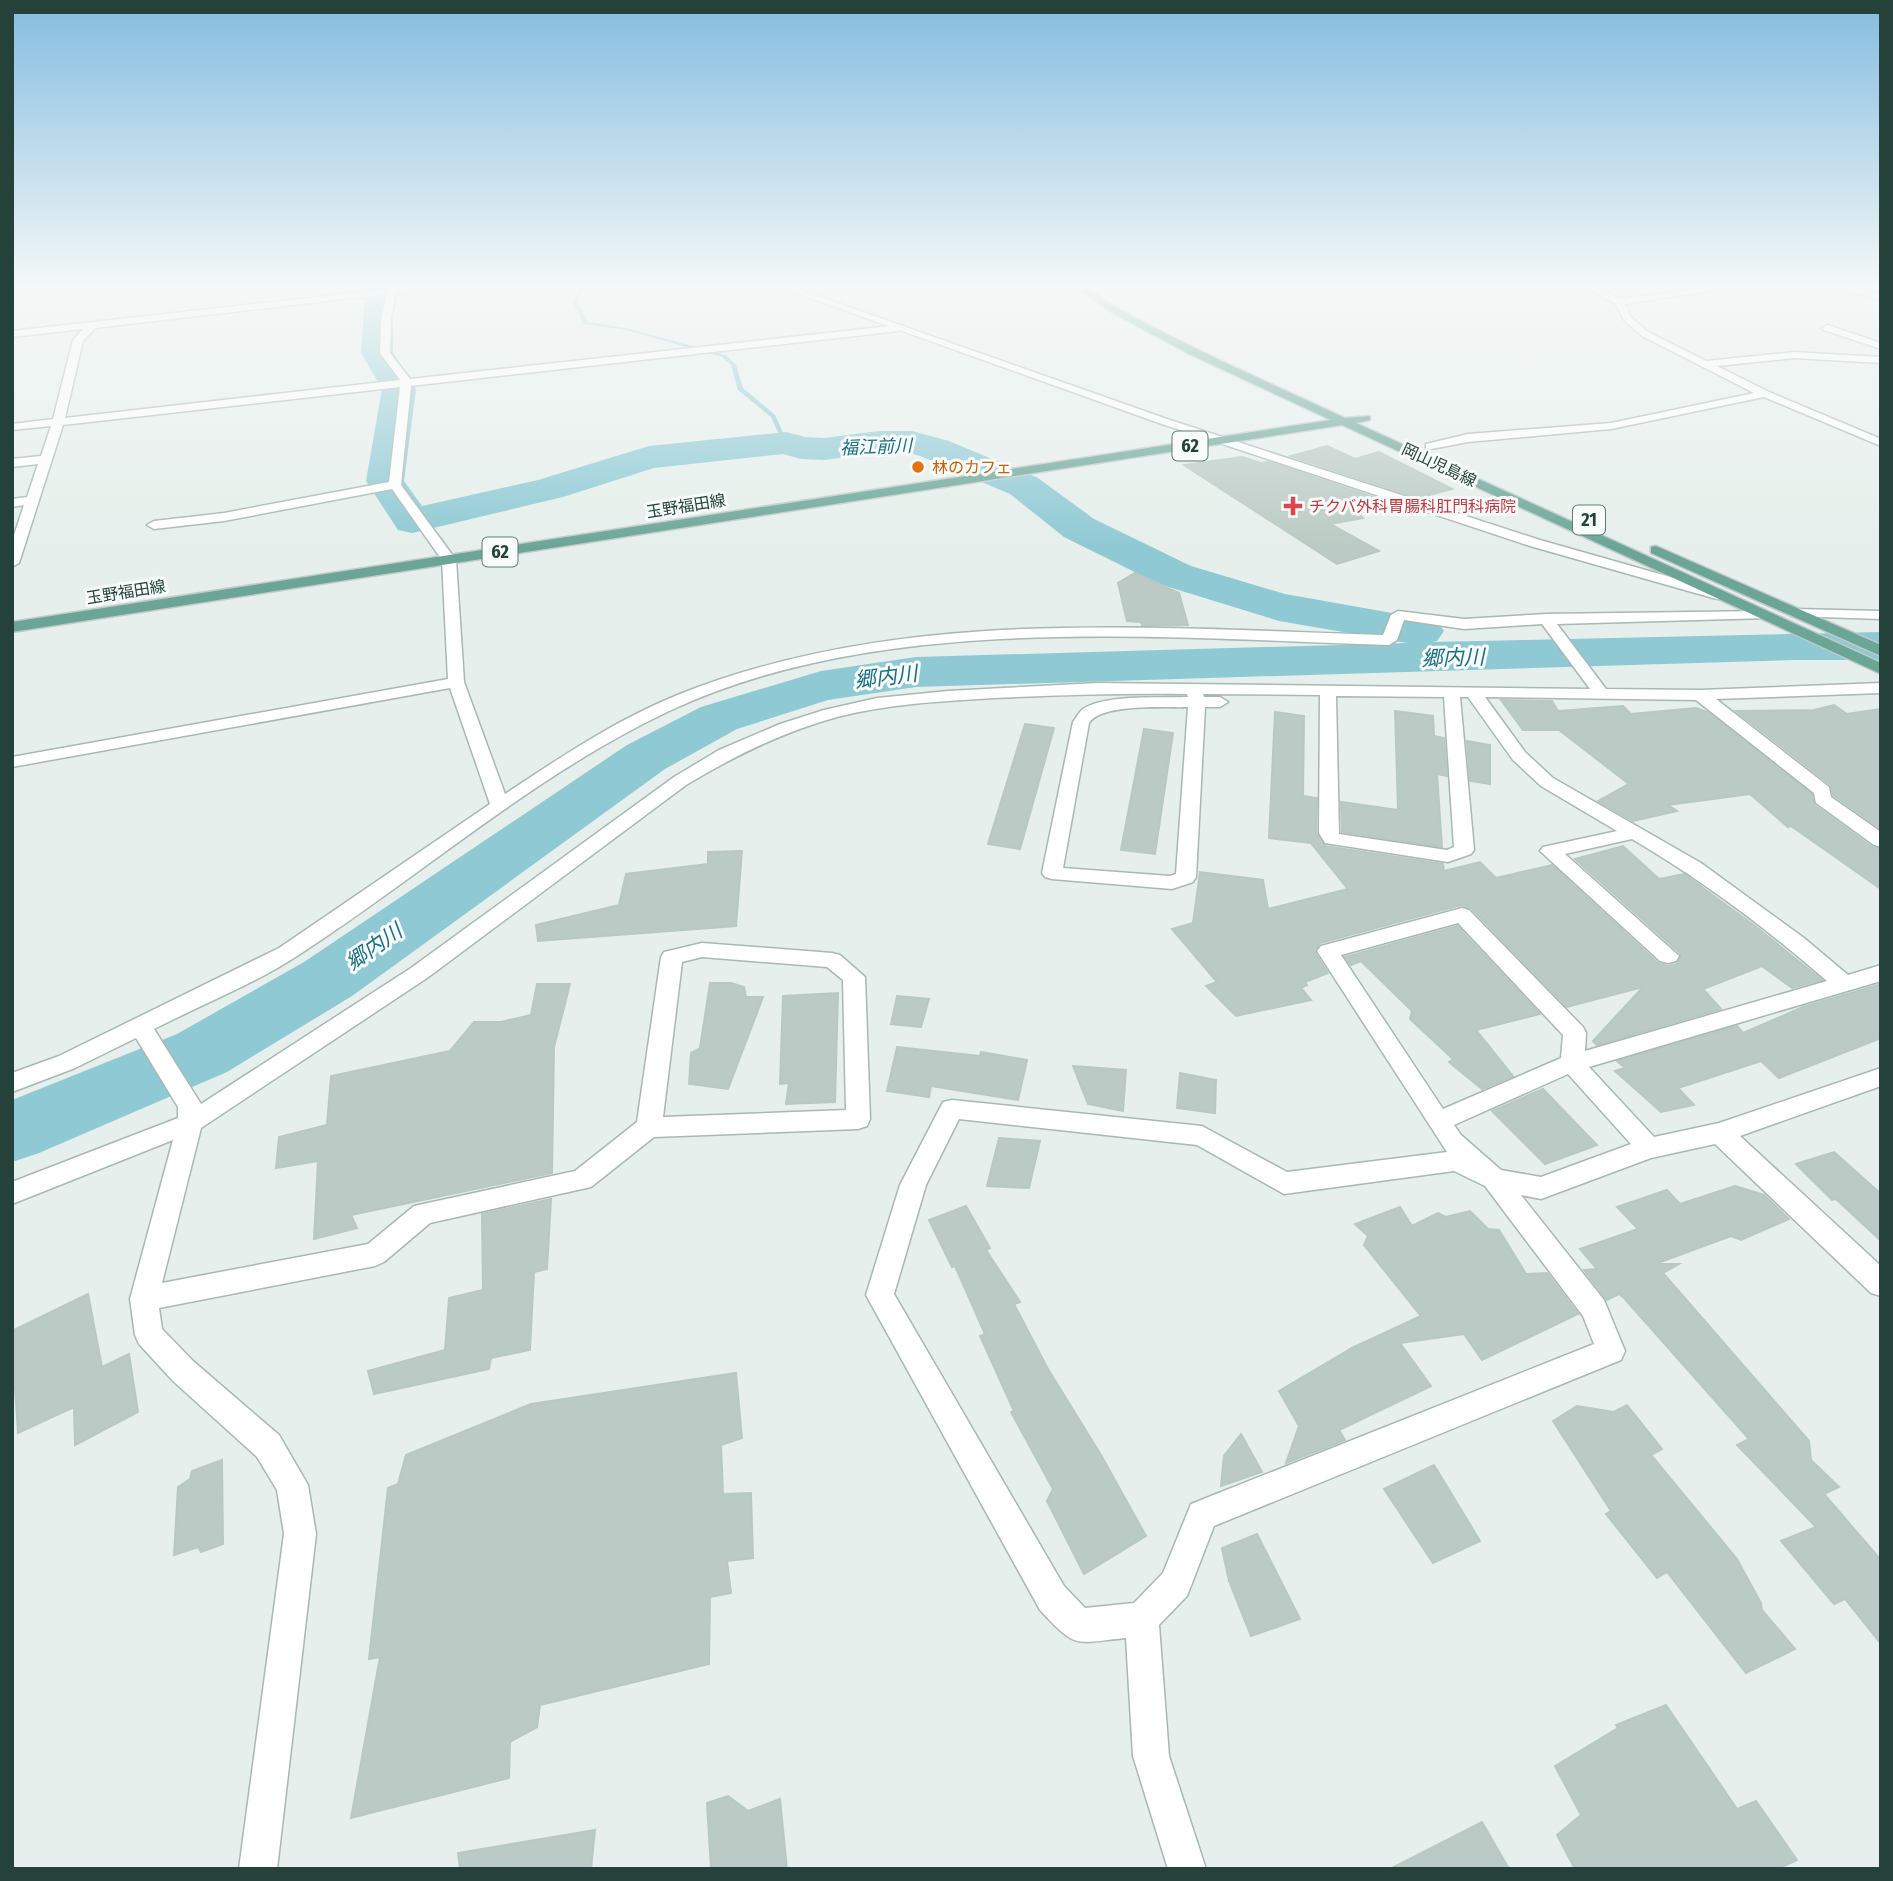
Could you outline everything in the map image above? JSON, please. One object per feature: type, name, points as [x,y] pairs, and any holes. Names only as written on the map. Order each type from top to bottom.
[{"type":"main road","name":"岡山児島線","points":[[1243,374],[1881,669]]},
{"type":"main road","name":"岡山児島線","points":[[1268,374],[1881,651]]},
{"type":"main road","name":"玉野福田線","points":[[12,627],[1366,418]]},
{"type":"main road","points":[[1465,477],[1488,474]]},
{"type":"street","points":[[14,554],[58,422],[70,374]]},
{"type":"street","points":[[401,374],[406,381],[395,485],[449,560],[456,682],[500,806]]},
{"type":"street","points":[[12,427],[473,374]]},
{"type":"street","points":[[1032,374],[1535,544],[1718,595]]},
{"type":"street","points":[[1723,374],[1881,443]]},
{"type":"street","points":[[1430,447],[1468,438],[1611,426],[1765,394]]},
{"type":"street","points":[[12,463],[46,459]]},
{"type":"street","points":[[154,525],[224,517],[395,485]]},
{"type":"street","points":[[12,503],[33,500]]},
{"type":"street","points":[[1535,544],[1580,544],[1591,536]]},
{"type":"street","points":[[1796,614],[1881,615]]},
{"type":"street","points":[[12,1083],[143,1030],[287,953],[600,739],[686,698],[757,672],[832,653],[933,641],[1083,633],[1389,640],[1398,615],[1464,624],[1768,618]]},
{"type":"street","points":[[1547,622],[1598,689]]},
{"type":"street","points":[[12,762],[456,682]]},
{"type":"street","points":[[12,1193],[190,1114],[408,981],[680,781],[725,754],[786,728],[877,703],[948,696],[1098,688],[1196,695],[1453,698],[1473,693],[1598,689],[1700,695],[1881,688]]},
{"type":"street","points":[[1473,693],[1519,756],[1547,782],[1694,867],[1797,943],[1844,983]]},
{"type":"street","points":[[1196,695],[1186,877],[1172,883],[1052,873],[1082,722],[1088,712],[1111,705],[1196,695]]},
{"type":"street","points":[[1700,695],[1823,791],[1822,799],[1881,841]]},
{"type":"street","points":[[1328,696],[1328,833],[1332,839],[1448,856],[1464,850],[1453,698]]},
{"type":"street","points":[[1861,827],[1881,822]]},
{"type":"street","points":[[1633,833],[1550,851],[1668,956]]},
{"type":"street","points":[[1649,1148],[1572,1063],[1575,1034],[1462,915],[1328,951],[1452,1142],[1494,1179],[1594,1309],[1611,1351],[1202,1515],[1175,1584],[1142,1619],[1078,1626],[1052,1598],[880,1295],[913,1185],[952,1109],[1202,1136],[1284,1183],[1456,1161],[1494,1179],[1541,1188],[1649,1148],[1720,1133],[1881,1077]]},
{"type":"street","points":[[144,1299],[375,1254],[423,1214],[582,1180],[649,1126],[858,1119],[854,977],[832,960],[702,950],[672,957],[649,1126]]},
{"type":"street","points":[[1438,1121],[1572,1063],[1881,973]]},
{"type":"street","points":[[143,1030],[190,1114],[144,1299],[149,1335],[183,1371],[268,1446],[292,1485],[300,1534],[258,1869]]},
{"type":"street","points":[[1720,1133],[1881,1284]]},
{"type":"street","points":[[1142,1619],[1151,1756],[1187,1869]]},
{"type":"building","points":[[1327,446],[1355,459],[1379,452],[1452,489],[1418,498],[1291,456]]},
{"type":"building","points":[[1242,457],[1261,463],[1268,462],[1394,504],[1358,513],[1363,518],[1330,524],[1379,551],[1337,564],[1184,465]]},
{"type":"building","points":[[1135,573],[1179,593],[1188,625],[1142,625],[1141,622],[1127,621],[1118,583]]},
{"type":"building","points":[[1501,700],[1552,701],[1558,711],[1623,706],[1631,714],[1696,708],[1707,712],[1812,794],[1814,805],[1872,847],[1881,849],[1881,889],[1791,826],[1788,827],[1750,794],[1668,805],[1677,811],[1633,821],[1598,801],[1629,784],[1559,730],[1523,730]]},
{"type":"building","points":[[1834,705],[1847,714],[1881,709],[1881,829],[1833,795],[1831,785],[1736,711],[1814,710]]},
{"type":"building","points":[[1395,711],[1433,716],[1434,736],[1444,738],[1447,776],[1437,774],[1442,847],[1342,832],[1341,802],[1398,810]]},
{"type":"building","points":[[1275,712],[1304,716],[1303,796],[1317,798],[1316,833],[1325,846],[1443,864],[1444,871],[1480,862],[1496,878],[1552,865],[1658,963],[1667,966],[1677,964],[1681,954],[1575,859],[1623,846],[1659,879],[1684,874],[1822,980],[1792,988],[1762,966],[1703,989],[1721,1009],[1597,1045],[1593,1041],[1643,987],[1567,1007],[1471,908],[1461,905],[1320,943],[1314,951],[1328,973],[1305,982],[1307,985],[1301,988],[1311,1000],[1236,1016],[1206,986],[1217,982],[1172,929],[1193,923],[1200,872],[1263,880],[1268,909],[1348,889],[1311,843],[1269,838]]},
{"type":"building","points":[[1025,724],[1054,728],[1020,849],[988,844]]},
{"type":"building","points":[[1144,729],[1173,733],[1155,854],[1121,850]]},
{"type":"building","points":[[1467,741],[1490,745],[1490,784],[1470,781]]},
{"type":"building","points":[[742,851],[736,926],[538,941],[536,925],[619,905],[626,874],[708,864],[708,852]]},
{"type":"building","points":[[1457,926],[1540,1014],[1476,1030],[1513,1076],[1482,1089],[1449,1062],[1453,1059],[1410,1019],[1412,1011],[1361,961],[1351,965],[1345,957]]},
{"type":"building","points":[[710,983],[731,983],[744,987],[746,997],[763,997],[728,1089],[689,1084],[691,1053],[700,1048]]},
{"type":"building","points":[[537,984],[570,984],[554,1047],[552,1173],[351,1215],[357,1228],[314,1239],[318,1161],[276,1168],[279,1137],[327,1125],[331,1076],[450,1051],[474,1022],[501,1022],[531,1015]]},
{"type":"building","points":[[1881,984],[1881,1038],[1779,1078],[1761,1061],[1678,1088],[1694,1105],[1661,1112],[1615,1071],[1625,1068],[1617,1061],[1737,1026],[1743,1033],[1803,1007]]},
{"type":"building","points":[[838,993],[835,1102],[786,1104],[789,1083],[780,1084],[783,996]]},
{"type":"building","points":[[897,996],[929,999],[921,1027],[891,1024]]},
{"type":"building","points":[[897,1047],[980,1056],[981,1052],[1027,1060],[1018,1100],[931,1086],[929,1097],[887,1091]]},
{"type":"building","points":[[1073,1066],[1126,1070],[1123,1111],[1088,1104]]},
{"type":"building","points":[[1180,1073],[1216,1080],[1215,1113],[1177,1108]]},
{"type":"building","points":[[1543,1089],[1597,1145],[1545,1164],[1492,1111]]},
{"type":"building","points":[[999,1138],[1040,1141],[1029,1188],[987,1186]]},
{"type":"building","points":[[1834,1152],[1881,1194],[1881,1241],[1836,1199],[1832,1200],[1796,1164]]},
{"type":"building","points":[[1735,1186],[1764,1195],[1789,1219],[1741,1240],[1731,1236],[1655,1264],[1679,1264],[1663,1273],[1809,1441],[1811,1460],[1839,1487],[1824,1494],[1881,1560],[1881,1644],[1845,1599],[1834,1604],[1781,1541],[1816,1527],[1737,1445],[1749,1439],[1624,1298],[1619,1294],[1607,1300],[1584,1270],[1597,1269],[1580,1249],[1638,1229],[1617,1207],[1667,1190],[1680,1204]]},
{"type":"building","points":[[551,1199],[547,1269],[534,1272],[530,1350],[491,1358],[489,1369],[374,1394],[368,1371],[445,1350],[449,1298],[483,1290],[482,1214]]},
{"type":"building","points":[[966,1206],[990,1248],[986,1250],[1020,1302],[1014,1304],[1048,1369],[1101,1455],[1146,1536],[1084,1574],[1047,1501],[1053,1489],[1011,1412],[1014,1411],[980,1336],[985,1334],[955,1266],[952,1267],[929,1220]]},
{"type":"building","points":[[1400,1207],[1412,1226],[1438,1213],[1446,1217],[1470,1211],[1488,1229],[1499,1230],[1526,1274],[1547,1273],[1578,1314],[1482,1360],[1464,1334],[1400,1343],[1431,1386],[1339,1430],[1345,1440],[1286,1463],[1299,1426],[1279,1391],[1352,1348],[1421,1316],[1364,1245],[1368,1236],[1355,1224]]},
{"type":"building","points":[[88,1294],[102,1367],[129,1354],[138,1412],[75,1445],[74,1407],[18,1433],[15,1388],[12,1390],[12,1331]]},
{"type":"building","points":[[736,1373],[742,1438],[721,1445],[723,1494],[751,1493],[753,1558],[727,1561],[731,1593],[710,1597],[709,1664],[540,1705],[537,1727],[510,1742],[509,1778],[351,1818],[380,1657],[369,1659],[388,1488],[398,1484],[406,1455],[531,1404]]},
{"type":"building","points":[[1627,1405],[1662,1449],[1651,1455],[1737,1559],[1761,1603],[1762,1610],[1795,1649],[1746,1673],[1667,1572],[1657,1578],[1606,1514],[1611,1511],[1553,1421],[1577,1406],[1614,1412]]},
{"type":"building","points":[[1241,1434],[1262,1472],[1221,1486],[1224,1456]]},
{"type":"building","points":[[222,1460],[223,1544],[201,1552],[198,1547],[174,1555],[178,1487],[190,1479],[192,1471]]},
{"type":"building","points":[[1434,1465],[1480,1541],[1433,1563],[1384,1489]]},
{"type":"building","points":[[1257,1534],[1300,1619],[1251,1636],[1229,1581],[1222,1548]]},
{"type":"building","points":[[1666,1705],[1737,1809],[1756,1801],[1797,1860],[1777,1869],[1575,1869],[1557,1835],[1581,1815],[1555,1766],[1618,1728],[1616,1725]]},
{"type":"building","points":[[728,1796],[748,1811],[780,1799],[787,1869],[711,1869],[707,1803]]},
{"type":"building","points":[[1482,1822],[1509,1869],[1390,1869]]},
{"type":"building","points":[[595,1830],[591,1869],[460,1869],[458,1853]]},
{"type":"waterway","name":"福江前川","points":[[390,374],[399,389],[385,481],[412,521],[549,489],[649,457],[786,443],[801,448],[824,449],[879,442],[912,442],[936,449],[1024,486],[1079,528],[1175,575],[1279,607],[1420,631]]},
{"type":"waterway","points":[[736,374],[740,389],[773,416],[786,443]]},
{"type":"waterway","name":"郷内川","points":[[12,1132],[202,1053],[328,979],[646,757],[719,718],[821,686],[916,672],[1795,646],[1881,646]]},
{"type":"place","name":"林のカフェ","points":[[918,467]]},
{"type":"place","name":"チクバ外科胃腸科肛門科病院","points":[[1293,506]]}]
